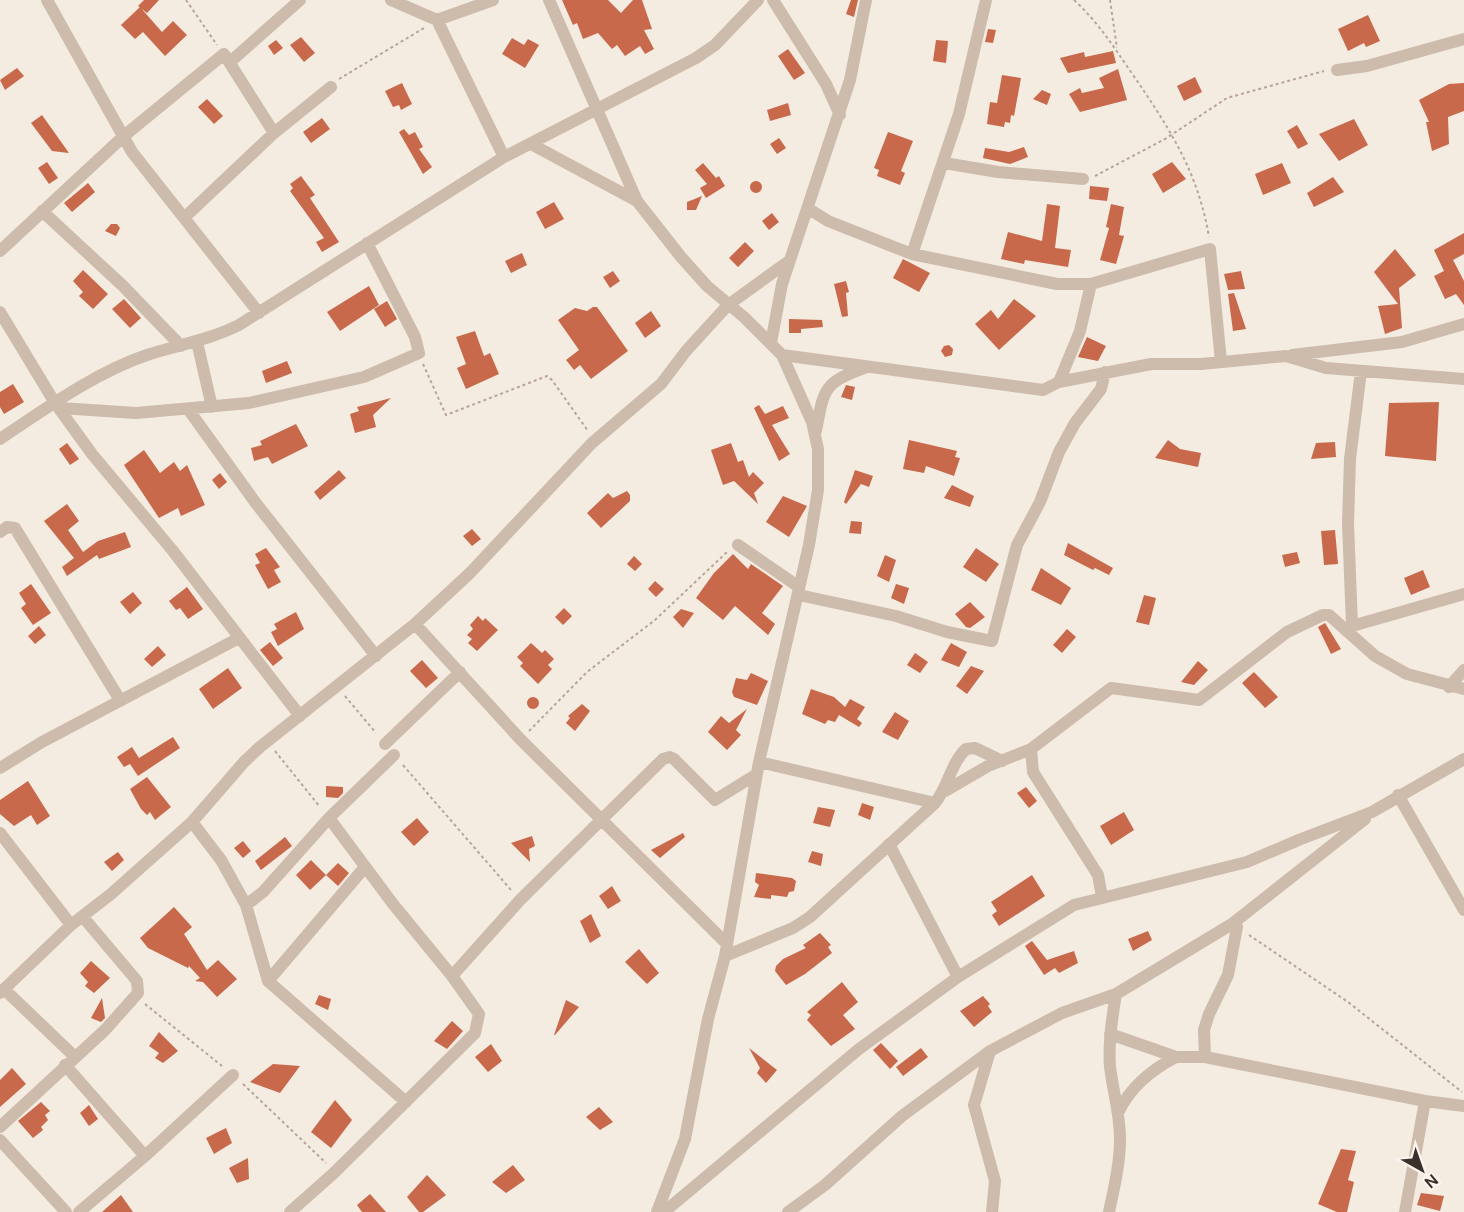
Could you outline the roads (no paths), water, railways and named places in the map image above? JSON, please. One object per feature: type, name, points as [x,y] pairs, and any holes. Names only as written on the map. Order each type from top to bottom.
[{"type":"street","points":[[47,0],[139,161],[259,313]]},
{"type":"street","points":[[0,250],[125,135],[300,0]]},
{"type":"street","points":[[392,0],[437,20],[504,157]]},
{"type":"street","points":[[437,20],[493,0]]},
{"type":"street","points":[[549,0],[595,110],[638,201],[681,257],[782,355],[816,432]]},
{"type":"street","points":[[0,439],[126,365],[223,333],[259,313],[504,157],[671,72],[715,45],[758,0]]},
{"type":"street","points":[[773,0],[826,84],[840,115]]},
{"type":"street","points":[[771,343],[789,261],[840,115],[866,0]]},
{"type":"street","points":[[912,254],[959,114],[986,0]]},
{"type":"street","points":[[1337,69],[1367,66],[1464,39]]},
{"type":"street","points":[[227,58],[274,133]]},
{"type":"street","points":[[185,217],[274,133],[331,87]]},
{"type":"street","points":[[531,144],[638,201]]},
{"type":"street","points":[[944,163],[998,172],[1083,179]]},
{"type":"street","points":[[809,209],[828,220],[912,254],[1057,284],[1091,284],[1210,249],[1221,362]]},
{"type":"street","points":[[42,211],[136,299],[181,346]]},
{"type":"street","points":[[58,405],[118,413],[188,410],[249,403],[364,376],[419,353],[415,337],[367,243]]},
{"type":"street","points":[[145,1156],[70,1061],[2,991],[71,925],[192,822],[244,762],[267,741],[416,624],[470,573],[550,485],[595,441],[652,393],[728,305],[789,261]]},
{"type":"street","points":[[1059,382],[1080,331],[1091,284]]},
{"type":"street","points":[[0,312],[58,405],[92,454],[173,551],[300,716]]},
{"type":"street","points":[[782,355],[1043,390],[1059,382],[1151,364],[1221,362],[1402,342],[1464,324]]},
{"type":"street","points":[[198,342],[212,407]]},
{"type":"street","points":[[1286,356],[1314,365],[1464,379]]},
{"type":"street","points":[[657,1212],[685,1140],[708,1019],[726,950],[758,768],[799,591],[818,490],[816,432],[827,388],[835,379],[867,367]]},
{"type":"street","points":[[1348,627],[1349,491],[1361,371]]},
{"type":"street","points":[[738,545],[799,591],[896,616],[947,632],[992,641],[1017,545],[1040,502],[1059,452],[1075,423],[1101,389],[1105,372]]},
{"type":"street","points":[[188,410],[269,520],[376,656]]},
{"type":"street","points":[[0,532],[8,527],[15,528],[120,700]]},
{"type":"street","points":[[1348,627],[1464,594]]},
{"type":"street","points":[[945,791],[988,765],[1031,749],[1111,688],[1199,700],[1287,632],[1323,615],[1329,615],[1348,627],[1375,656],[1407,674],[1449,687],[1464,689]]},
{"type":"street","points":[[416,624],[521,740],[601,817],[726,950]]},
{"type":"street","points":[[0,768],[42,742],[239,638]]},
{"type":"street","points":[[1449,687],[1464,670]]},
{"type":"street","points":[[385,744],[460,672]]},
{"type":"street","points":[[726,950],[801,924],[935,803],[945,791],[958,759],[966,749],[975,748],[1002,761]]},
{"type":"street","points":[[1031,749],[1033,772],[1098,874],[1102,897]]},
{"type":"street","points":[[246,905],[262,892],[394,755]]},
{"type":"street","points":[[452,976],[520,900],[601,817],[663,759],[670,757],[715,800],[758,768],[935,803]]},
{"type":"street","points":[[788,1212],[834,1178],[902,1116],[990,1051],[1062,1013],[1116,994],[1235,926],[1372,812],[1464,759]]},
{"type":"street","points":[[1398,795],[1464,910]]},
{"type":"street","points":[[664,1212],[859,1049],[958,977],[1074,905],[1102,897],[1156,887],[1247,862],[1301,838],[1372,812]]},
{"type":"street","points":[[290,1212],[406,1102],[475,1033],[480,1023],[479,1014],[452,976],[365,867],[330,819]]},
{"type":"street","points":[[192,822],[221,860],[246,905],[268,981],[406,1102]]},
{"type":"street","points":[[0,835],[71,925]]},
{"type":"street","points":[[890,844],[958,977]]},
{"type":"street","points":[[268,981],[365,867]]},
{"type":"street","points":[[0,1127],[113,1022],[136,996],[139,986],[83,917]]},
{"type":"street","points":[[1205,1057],[1204,1030],[1209,1014],[1228,975],[1235,926]]},
{"type":"street","points":[[1109,1212],[1118,1169],[1119,1111],[1110,1066],[1110,1034],[1116,994]]},
{"type":"street","points":[[1110,1034],[1176,1057],[1205,1057],[1425,1101],[1464,1106]]},
{"type":"street","points":[[990,1051],[974,1105],[995,1181],[992,1212]]},
{"type":"street","points":[[1119,1111],[1128,1093],[1139,1082],[1176,1057]]},
{"type":"street","points":[[79,1212],[145,1156],[233,1075]]},
{"type":"street","points":[[1405,1212],[1425,1101]]},
{"type":"street","points":[[0,1140],[66,1212]]}]
